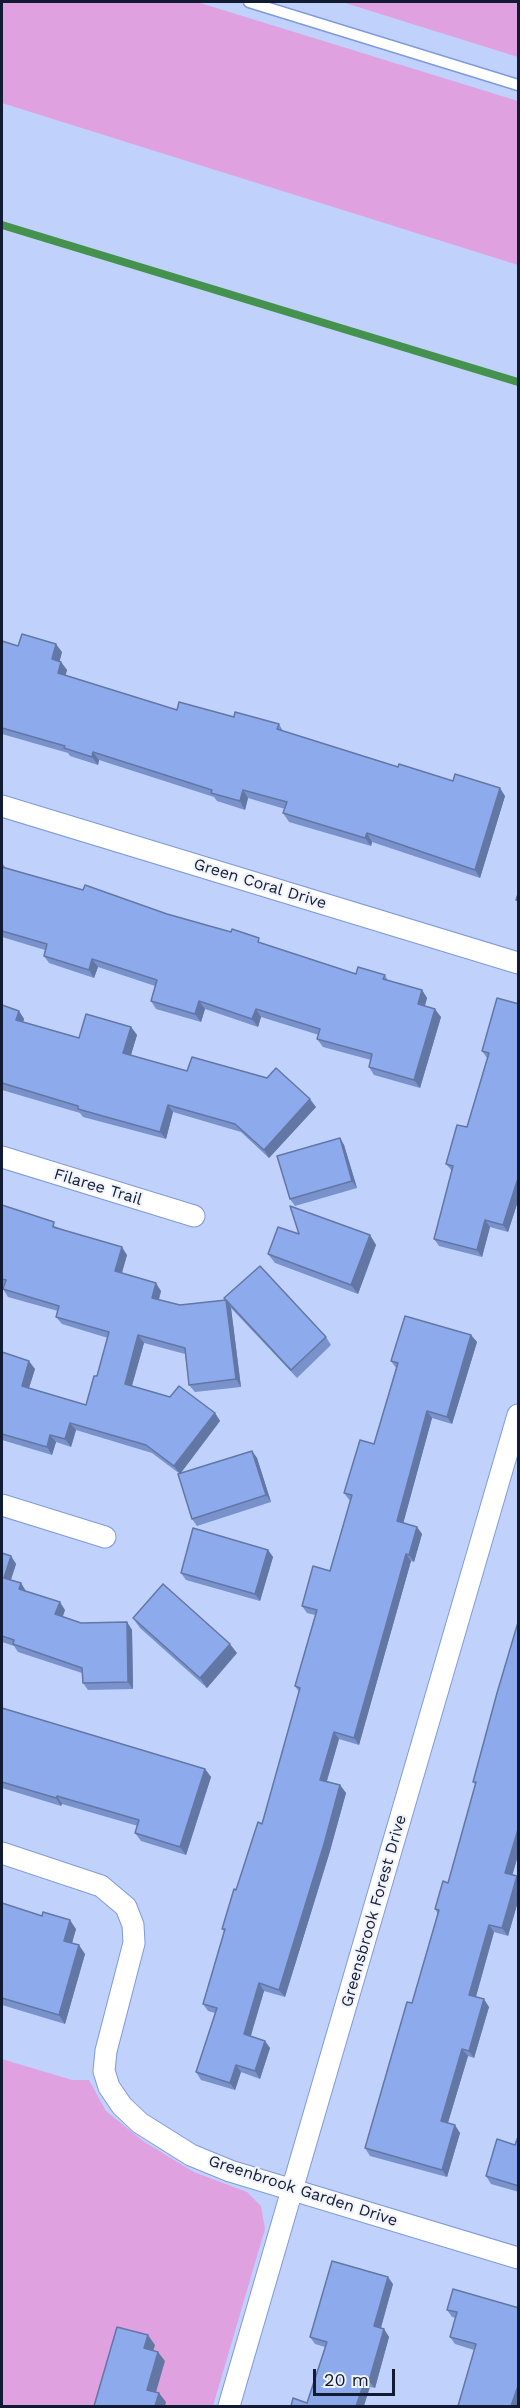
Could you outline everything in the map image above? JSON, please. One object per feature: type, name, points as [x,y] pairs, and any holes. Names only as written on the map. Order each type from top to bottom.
[{"type":"street","name":"Green Coral Drive","points":[[2,806],[519,963]]},
{"type":"street","name":"Filaree Trail","points":[[2,1157],[194,1216]]},
{"type":"street","name":"Greensbrook Forest Drive","points":[[229,2406],[519,1415]]},
{"type":"street","points":[[2,1505],[105,1537]]},
{"type":"street","name":"Greenbrook Garden Drive","points":[[2,1853],[101,1886],[126,1907],[133,1925],[134,1943],[106,2051],[104,2071],[109,2087],[122,2106],[140,2123],[191,2154],[230,2171],[293,2188],[519,2258]]},
{"type":"lane","points":[[249,2],[519,85]]},
{"type":"shaded area","points":[[2,2],[197,2],[518,101],[518,265],[2,103]]},
{"type":"shaded area","points":[[342,2],[518,2],[518,57]]},
{"type":"shaded area","points":[[2,2059],[72,2080],[89,2080],[106,2111],[143,2141],[194,2172],[247,2192],[261,2206],[265,2229],[213,2406],[2,2406]]},
{"type":"building","points":[[22,634],[56,644],[52,659],[61,662],[58,673],[177,710],[179,702],[234,717],[235,712],[279,724],[277,729],[398,767],[399,764],[453,781],[455,774],[500,788],[475,870],[367,833],[365,838],[283,813],[287,802],[243,790],[240,801],[93,752],[92,757],[64,748],[65,746],[2,728],[2,641],[18,646]]},
{"type":"building","points":[[2,867],[83,890],[85,885],[167,914],[231,932],[232,929],[259,938],[258,942],[356,974],[358,967],[385,975],[383,979],[422,990],[418,1004],[435,1009],[414,1080],[369,1067],[372,1054],[317,1039],[320,1029],[256,1009],[252,1019],[199,1001],[195,1014],[151,1001],[157,980],[92,959],[89,970],[44,956],[47,944],[2,931]]},
{"type":"building","points":[[497,998],[519,1004],[519,1175],[503,1225],[485,1220],[477,1250],[434,1239],[453,1166],[446,1164],[457,1125],[467,1127],[489,1053],[482,1051]]},
{"type":"building","points":[[2,1005],[19,1011],[16,1020],[79,1038],[86,1014],[131,1027],[123,1053],[187,1071],[192,1057],[267,1078],[276,1068],[310,1099],[264,1150],[235,1124],[168,1105],[160,1132],[78,1109],[78,1106],[2,1083]]},
{"type":"building","points":[[340,1138],[352,1181],[290,1199],[277,1156]]},
{"type":"building","points":[[2,1205],[54,1222],[53,1227],[122,1247],[115,1271],[156,1283],[152,1298],[180,1305],[226,1300],[236,1379],[189,1385],[185,1348],[138,1335],[125,1384],[170,1397],[179,1386],[215,1413],[174,1466],[146,1445],[70,1423],[65,1439],[50,1435],[47,1447],[2,1434],[2,1352],[29,1361],[22,1386],[86,1405],[109,1332],[56,1317],[59,1306],[3,1289],[6,1280],[2,1279]]},
{"type":"building","points":[[290,1206],[370,1235],[351,1285],[268,1254],[278,1227],[299,1234]]},
{"type":"building","points":[[260,1266],[326,1337],[291,1370],[224,1298]]},
{"type":"building","points":[[405,1316],[471,1335],[447,1417],[427,1411],[397,1521],[417,1527],[409,1555],[406,1554],[354,1738],[334,1732],[320,1780],[340,1785],[279,1990],[259,1983],[244,2034],[265,2041],[255,2071],[236,2065],[230,2083],[196,2072],[217,2008],[203,2004],[234,1889],[236,1890],[258,1822],[262,1824],[300,1688],[295,1686],[317,1610],[302,1606],[313,1566],[330,1571],[352,1495],[344,1493],[360,1440],[374,1444],[398,1363],[391,1361]]},
{"type":"building","points":[[252,1451],[266,1495],[192,1519],[178,1474]]},
{"type":"building","points":[[193,1528],[268,1550],[255,1594],[181,1573]]},
{"type":"building","points":[[2,1553],[11,1556],[4,1578],[21,1583],[19,1589],[60,1602],[55,1614],[81,1623],[127,1622],[128,1682],[83,1683],[82,1668],[13,1644],[14,1640],[2,1636]]},
{"type":"building","points":[[163,1584],[230,1644],[200,1678],[133,1618]]},
{"type":"building","points":[[519,1619],[519,1826],[505,1873],[517,1876],[502,1928],[489,1925],[469,1995],[484,1999],[469,2051],[462,2049],[441,2121],[455,2125],[442,2170],[365,2148],[407,2002],[412,2003],[439,1910],[435,1909],[443,1881],[448,1883],[476,1782],[473,1782]]},
{"type":"building","points":[[2,1708],[205,1769],[180,1847],[135,1833],[139,1820],[2,1782]]},
{"type":"building","points":[[2,1903],[42,1916],[43,1912],[70,1920],[64,1941],[79,1945],[59,2015],[2,1998]]},
{"type":"building","points":[[519,2134],[519,2186],[486,2176],[497,2139],[515,2145]]},
{"type":"building","points":[[332,2261],[388,2277],[374,2326],[384,2329],[369,2381],[365,2380],[356,2406],[291,2406],[293,2398],[307,2403],[327,2342],[310,2337]]},
{"type":"building","points":[[453,2289],[519,2308],[519,2383],[511,2406],[458,2406],[476,2344],[450,2337],[457,2312],[447,2310]]},
{"type":"building","points":[[117,2327],[148,2335],[144,2348],[158,2352],[147,2390],[159,2393],[155,2406],[94,2406]]},
{"type":"waterway","points":[[2,225],[518,382]]}]
